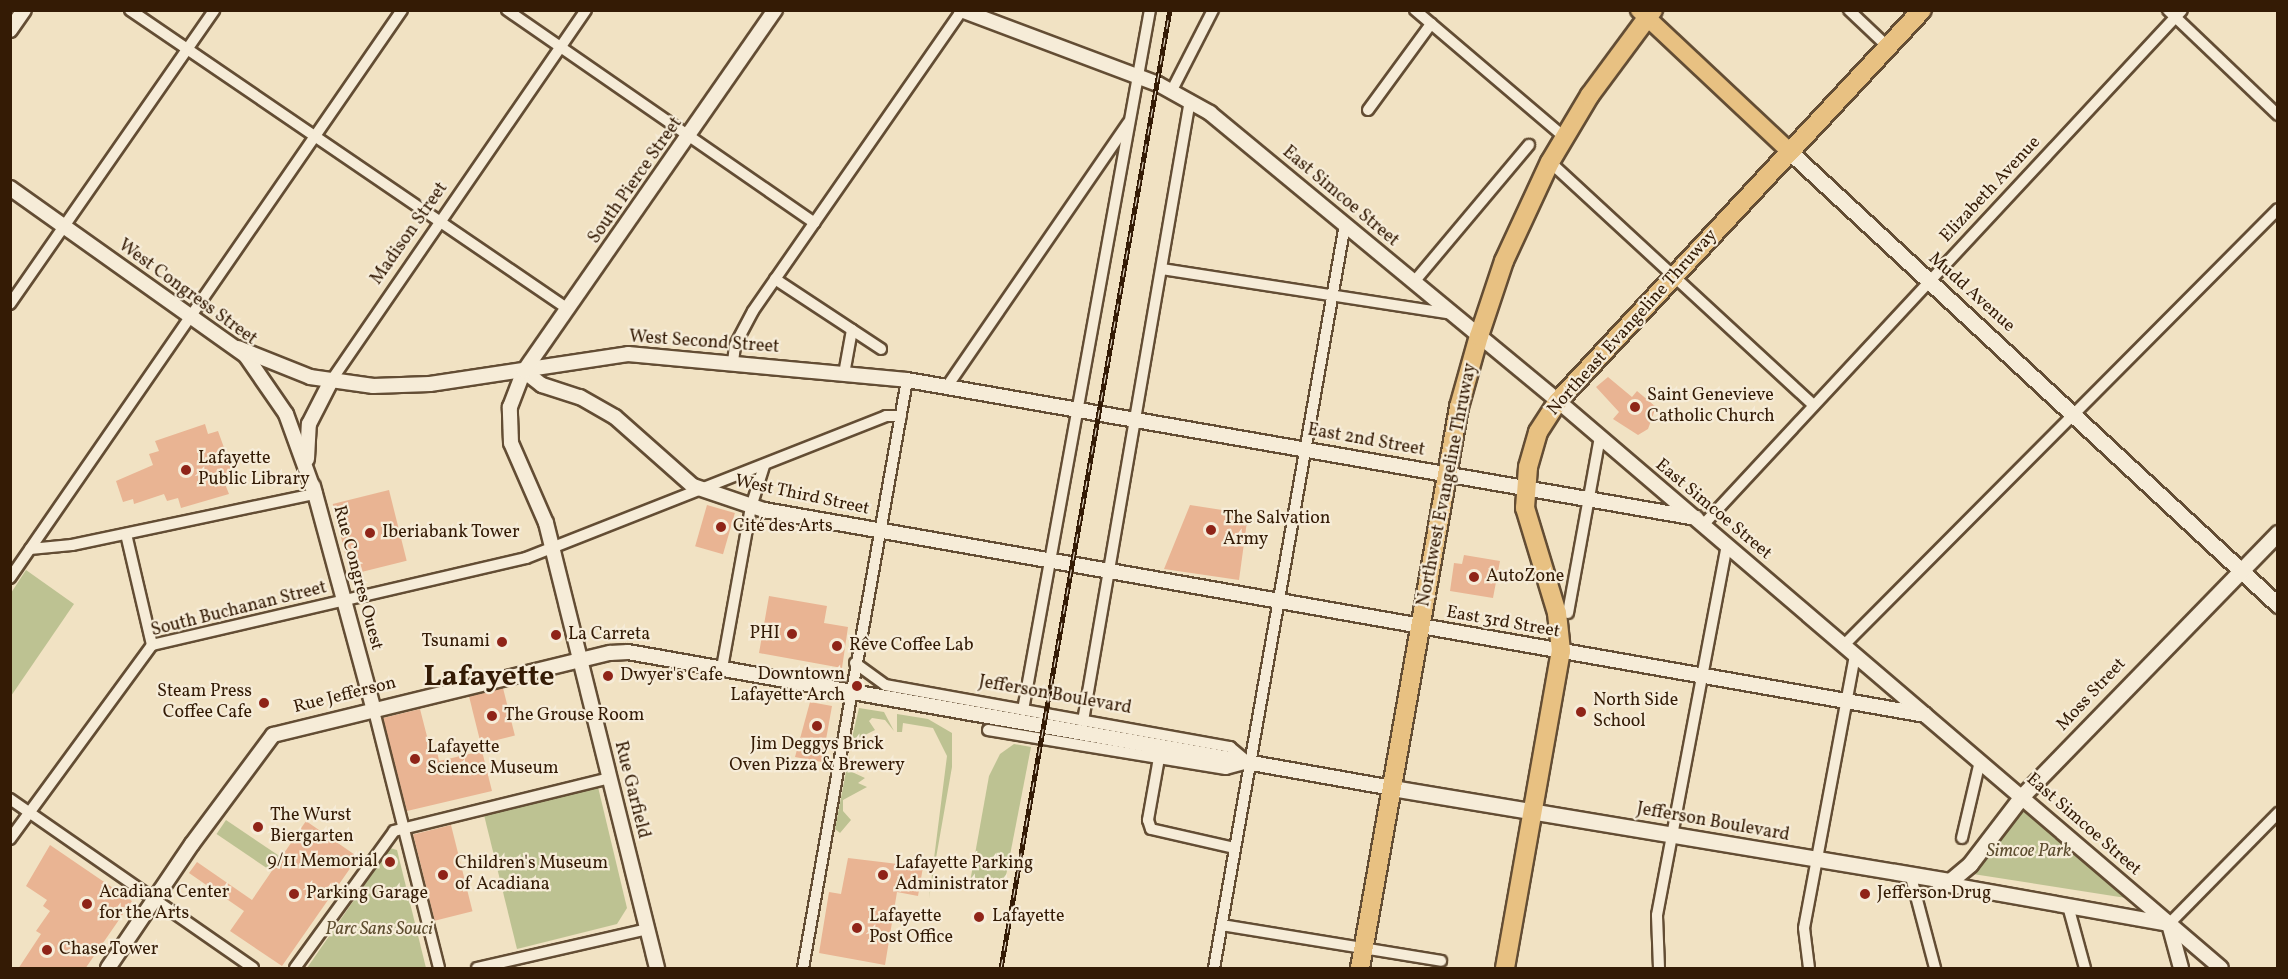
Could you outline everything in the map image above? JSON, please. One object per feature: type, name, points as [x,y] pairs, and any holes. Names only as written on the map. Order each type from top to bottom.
[{"type":"highway","name":"Northeast Evangeline Thruway","points":[[1508,965],[1561,651],[1557,613],[1528,525],[1525,488],[1535,441],[1558,401],[1922,10]]},
{"type":"highway","name":"Northwest Evangeline Thruway","points":[[1360,969],[1447,473],[1479,336],[1511,244],[1550,162],[1564,136],[1646,13]]},
{"type":"main road","name":"Mudd Avenue","points":[[1646,13],[1790,152],[2075,414],[2277,605]]},
{"type":"main road","name":"Moss Street","points":[[1939,883],[1962,873],[2022,796],[2277,533]]},
{"type":"main road","name":"Jefferson Boulevard","points":[[1392,788],[1674,835],[1939,883]]},
{"type":"street","points":[[10,30],[24,10]]},
{"type":"street","points":[[130,10],[568,309]]},
{"type":"street","points":[[10,304],[214,10]]},
{"type":"street","points":[[10,578],[192,316],[314,134],[402,10]]},
{"type":"street","points":[[507,10],[815,223]]},
{"type":"street","name":"Madison Street","points":[[315,494],[306,440],[314,409],[586,10]]},
{"type":"street","name":"South Pierce Street","points":[[552,550],[542,511],[516,460],[508,432],[514,392],[524,371],[690,137],[775,10]]},
{"type":"street","points":[[1023,710],[1075,407],[1150,10]]},
{"type":"street","points":[[1172,90],[1213,10]]},
{"type":"street","points":[[1415,10],[1564,136]]},
{"type":"street","points":[[1849,10],[1888,47]]},
{"type":"street","points":[[733,362],[744,325],[961,11]]},
{"type":"street","name":"East Simcoe Street","points":[[961,11],[1139,77],[1190,100],[1345,224],[1558,401],[2022,796],[2221,969]]},
{"type":"street","points":[[2175,13],[2277,115]]},
{"type":"street","name":"Elizabeth Avenue","points":[[1699,522],[1929,281],[2175,13]]},
{"type":"street","points":[[1368,110],[1431,24]]},
{"type":"street","points":[[1083,720],[1190,100]]},
{"type":"street","points":[[948,385],[1131,118]]},
{"type":"street","points":[[1414,282],[1529,145]]},
{"type":"street","points":[[1550,162],[1813,405]]},
{"type":"street","name":"West Congress Street","points":[[10,188],[238,348],[260,371],[286,414],[315,494]]},
{"type":"street","points":[[1844,645],[2277,209]]},
{"type":"street","points":[[1214,969],[1278,602],[1302,448],[1345,224]]},
{"type":"street","points":[[1162,268],[1332,293],[1454,315]]},
{"type":"street","points":[[776,279],[881,349]]},
{"type":"street","points":[[844,374],[852,330]]},
{"type":"street","name":"West Second Street","points":[[238,348],[295,373],[331,381],[373,386],[430,384],[628,354],[733,362],[948,385],[1101,413]]},
{"type":"street","name":"West Third Street","points":[[524,371],[542,385],[580,397],[615,417],[684,480],[703,491],[751,507],[1073,565]]},
{"type":"street","points":[[803,969],[850,690],[907,380]]},
{"type":"street","name":"East 2nd Street","points":[[1101,413],[1447,473],[1699,522]]},
{"type":"street","name":"South Buchanan Street","points":[[10,840],[152,645],[552,550],[886,416],[901,416]]},
{"type":"street","points":[[1568,613],[1599,437]]},
{"type":"street","points":[[722,669],[751,507],[764,466]]},
{"type":"street","points":[[30,549],[126,534],[315,494]]},
{"type":"street","name":"Rue Congres Ouest","points":[[315,494],[373,707]]},
{"type":"street","points":[[126,534],[152,645]]},
{"type":"street","points":[[1659,969],[1657,915],[1674,835],[1727,545]]},
{"type":"street","name":"Rue Garfield","points":[[552,550],[657,969]]},
{"type":"street","name":"East 3rd Street","points":[[1073,565],[1926,716]]},
{"type":"street","name":"Rue Jefferson","points":[[108,969],[267,740],[284,729],[622,651],[850,690]]},
{"type":"street","points":[[1809,969],[1804,928],[1855,655]]},
{"type":"street","name":"Jefferson Boulevard","points":[[855,663],[885,685],[1230,747],[1250,763]]},
{"type":"street","name":"Jefferson Boulevard","points":[[850,690],[1392,788]]},
{"type":"street","points":[[373,707],[439,969]]},
{"type":"street","name":"Jefferson Boulevard","points":[[988,730],[1226,770],[1250,763]]},
{"type":"street","points":[[1159,758],[1148,820],[1151,829],[1234,848]]},
{"type":"street","points":[[1962,838],[1980,761]]},
{"type":"street","points":[[295,969],[387,839],[403,826],[610,778]]},
{"type":"street","points":[[10,799],[253,969]]},
{"type":"street","points":[[2181,969],[2169,924],[2277,813]]},
{"type":"street","points":[[1911,877],[1935,969]]},
{"type":"street","name":"Jefferson Boulevard","points":[[1939,883],[2169,924]]},
{"type":"street","points":[[2068,906],[2085,969]]},
{"type":"street","points":[[1222,925],[1441,961]]},
{"type":"street","points":[[477,969],[647,929]]},
{"type":"green space","points":[[26,570],[74,604],[11,696],[11,593]]},
{"type":"green space","points":[[859,708],[884,712],[894,731],[885,720],[872,718],[869,721],[875,730],[851,742]]},
{"type":"green space","points":[[897,714],[928,719],[952,733],[952,767],[929,898],[947,756],[933,728],[903,723],[902,732],[897,732]]},
{"type":"green space","points":[[1014,744],[1031,747],[1004,886],[970,882],[989,776],[1000,754]]},
{"type":"green space","points":[[849,756],[852,772],[865,778],[858,783],[867,787],[843,800],[843,811],[851,820],[840,833],[835,829]]},
{"type":"green space","points":[[598,787],[627,908],[617,924],[517,949],[484,815]]},
{"type":"green space","name":"Simcoe Park","points":[[2023,804],[2126,898],[1973,874]]},
{"type":"green space","points":[[226,820],[279,856],[270,870],[216,834]]},
{"type":"green space","name":"Parc Sans Souci","points":[[390,848],[397,850],[426,968],[307,968]]},
{"type":"building","name":"Saint Genevieve Catholic Church","points":[[1608,377],[1632,397],[1637,391],[1656,407],[1648,429],[1638,435],[1613,419],[1619,412],[1596,387]]},
{"type":"building","name":"Lafayette Public Library","points":[[205,424],[208,434],[218,431],[236,481],[225,484],[229,494],[181,508],[178,498],[167,501],[164,494],[134,504],[133,499],[123,502],[116,481],[153,465],[149,454],[159,451],[155,441]]},
{"type":"building","name":"Iberiabank Tower","points":[[389,490],[407,561],[350,575],[333,504]]},
{"type":"building","points":[[707,505],[735,513],[723,554],[695,546]]},
{"type":"building","name":"The Salvation Army","points":[[1190,505],[1248,514],[1239,580],[1164,569]]},
{"type":"building","name":"AutoZone","points":[[1464,555],[1500,561],[1493,598],[1450,591],[1454,563],[1462,564]]},
{"type":"building","name":"PHI","points":[[769,596],[827,606],[824,623],[848,627],[842,668],[759,653]]},
{"type":"building","name":"The Grouse Room","points":[[503,688],[515,736],[481,744],[469,696]]},
{"type":"building","name":"Jim Deggys Brick Oven Pizza & Brewery","points":[[810,702],[832,706],[822,762],[795,757]]},
{"type":"building","name":"Lafayette Science Museum","points":[[420,709],[431,752],[437,751],[439,761],[482,751],[492,791],[407,811],[383,718]]},
{"type":"building","name":"Parking Garage","points":[[306,821],[358,857],[282,966],[230,931],[244,911],[189,873],[197,862],[252,900]]},
{"type":"building","name":"Children's Museum of Acadiana","points":[[451,825],[473,911],[435,921],[413,834]]},
{"type":"building","name":"Acadiana Center for the Arts","points":[[50,845],[132,901],[85,969],[18,969],[41,934],[36,931],[50,911],[43,906],[47,900],[26,886]]},
{"type":"building","name":"Lafayette Post Office","points":[[848,858],[923,867],[918,896],[897,892],[885,965],[819,953],[829,892],[841,894]]},
{"type":"railway","points":[[1001,968],[1170,10]]},
{"type":"place","name":"Saint Genevieve Catholic Church","points":[[1635,407]]},
{"type":"place","name":"Lafayette Public Library","points":[[186,470]]},
{"type":"place","name":"Cité des Arts","points":[[721,527]]},
{"type":"place","name":"The Salvation Army","points":[[1211,530]]},
{"type":"place","name":"Iberiabank Tower","points":[[370,533]]},
{"type":"place","name":"AutoZone","points":[[1474,577]]},
{"type":"place","name":"PHI","points":[[792,634]]},
{"type":"place","name":"La Carreta","points":[[556,635]]},
{"type":"place","name":"Tsunami","points":[[502,642]]},
{"type":"place","name":"Rêve Coffee Lab","points":[[837,646]]},
{"type":"place","name":"Dwyer's Cafe","points":[[608,676]]},
{"type":"place","name":"Downtown Lafayette Arch","points":[[857,686]]},
{"type":"place","name":"Steam Press Coffee Cafe","points":[[264,703]]},
{"type":"place","name":"North Side School","points":[[1581,712]]},
{"type":"place","name":"The Grouse Room","points":[[492,716]]},
{"type":"place","name":"Jim Deggys Brick Oven Pizza & Brewery","points":[[817,726]]},
{"type":"place","name":"Lafayette Science Museum","points":[[415,759]]},
{"type":"place","name":"The Wurst Biergarten","points":[[258,827]]},
{"type":"place","name":"9/11 Memorial","points":[[390,862]]},
{"type":"place","name":"Children's Museum of Acadiana","points":[[443,875]]},
{"type":"place","name":"Lafayette Parking Administrator","points":[[883,875]]},
{"type":"place","name":"Parking Garage","points":[[294,894]]},
{"type":"place","name":"Jefferson Drug","points":[[1865,894]]},
{"type":"place","name":"Acadiana Center for the Arts","points":[[87,904]]},
{"type":"place","name":"Lafayette","points":[[979,917]]},
{"type":"place","name":"Lafayette Post Office","points":[[857,928]]},
{"type":"place","name":"Chase Tower","points":[[47,950]]},
{"type":"district","name":"Lafayette","points":[[489,677]]}]
